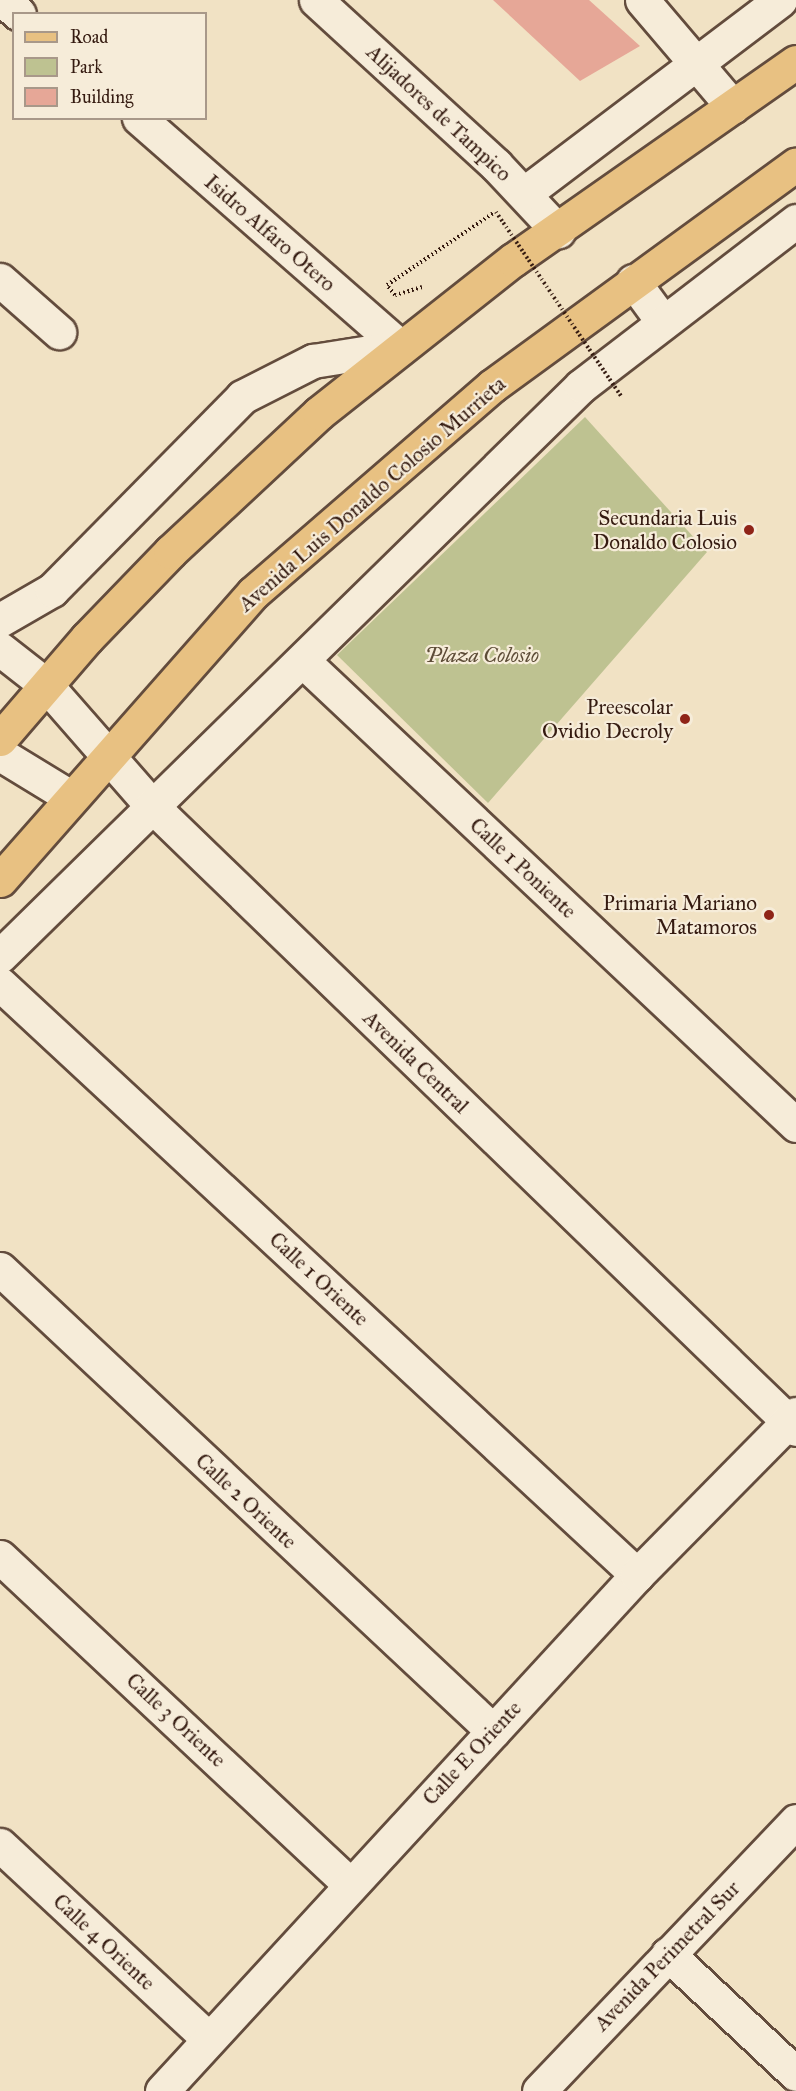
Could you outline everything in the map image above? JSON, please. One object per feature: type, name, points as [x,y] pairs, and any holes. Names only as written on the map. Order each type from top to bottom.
[{"type":"main road","points":[[0,739],[87,638],[249,476],[401,347],[513,260],[558,231],[796,62]]},
{"type":"main road","name":"Avenida Luis Donaldo Colosio Murrieta","points":[[0,880],[253,593],[492,386],[796,164]]},
{"type":"street","points":[[3,0],[17,12]]},
{"type":"street","name":"Alijadores de Tampico","points":[[316,0],[525,193],[558,231]]},
{"type":"street","points":[[642,0],[733,107]]},
{"type":"street","points":[[735,34],[744,0]]},
{"type":"street","points":[[525,193],[780,0]]},
{"type":"street","name":"Isidro Alfaro Otero","points":[[141,120],[401,347]]},
{"type":"street","points":[[0,956],[581,386],[796,221]]},
{"type":"street","points":[[633,281],[663,322]]},
{"type":"street","points":[[1,283],[59,332]]},
{"type":"street","points":[[0,620],[52,590],[242,397],[313,360],[401,347]]},
{"type":"street","name":"Avenida Central","points":[[0,649],[46,685],[152,806],[794,1422]]},
{"type":"street","name":"Calle 1 Poniente","points":[[303,661],[796,1125]]},
{"type":"street","points":[[0,754],[72,798]]},
{"type":"street","name":"Calle 1 Oriente","points":[[0,984],[637,1575]]},
{"type":"street","name":"Calle 2 Oriente","points":[[0,1269],[493,1731]]},
{"type":"street","name":"Calle E Oriente","points":[[162,2091],[208,2038],[637,1575],[794,1422]]},
{"type":"street","name":"Calle 3 Oriente","points":[[0,1557],[350,1885]]},
{"type":"street","name":"Avenida Perimetral Sur","points":[[539,2091],[796,1821]]},
{"type":"street","name":"Calle 4 Oriente","points":[[0,1845],[208,2038]]},
{"type":"street","points":[[668,1954],[796,2074]]},
{"type":"path","points":[[427,286],[395,295],[387,285],[496,212],[621,396]]},
{"type":"green space","name":"Plaza Colosio","points":[[585,417],[707,552],[488,803],[337,655]]},
{"type":"building","points":[[493,0],[589,0],[640,46],[580,81]]},
{"type":"place","name":"Secundaria Luis Donaldo Colosio","points":[[749,530]]},
{"type":"place","name":"Preescolar Ovidio Decroly","points":[[685,719]]},
{"type":"place","name":"Primaria Mariano Matamoros","points":[[769,915]]}]
